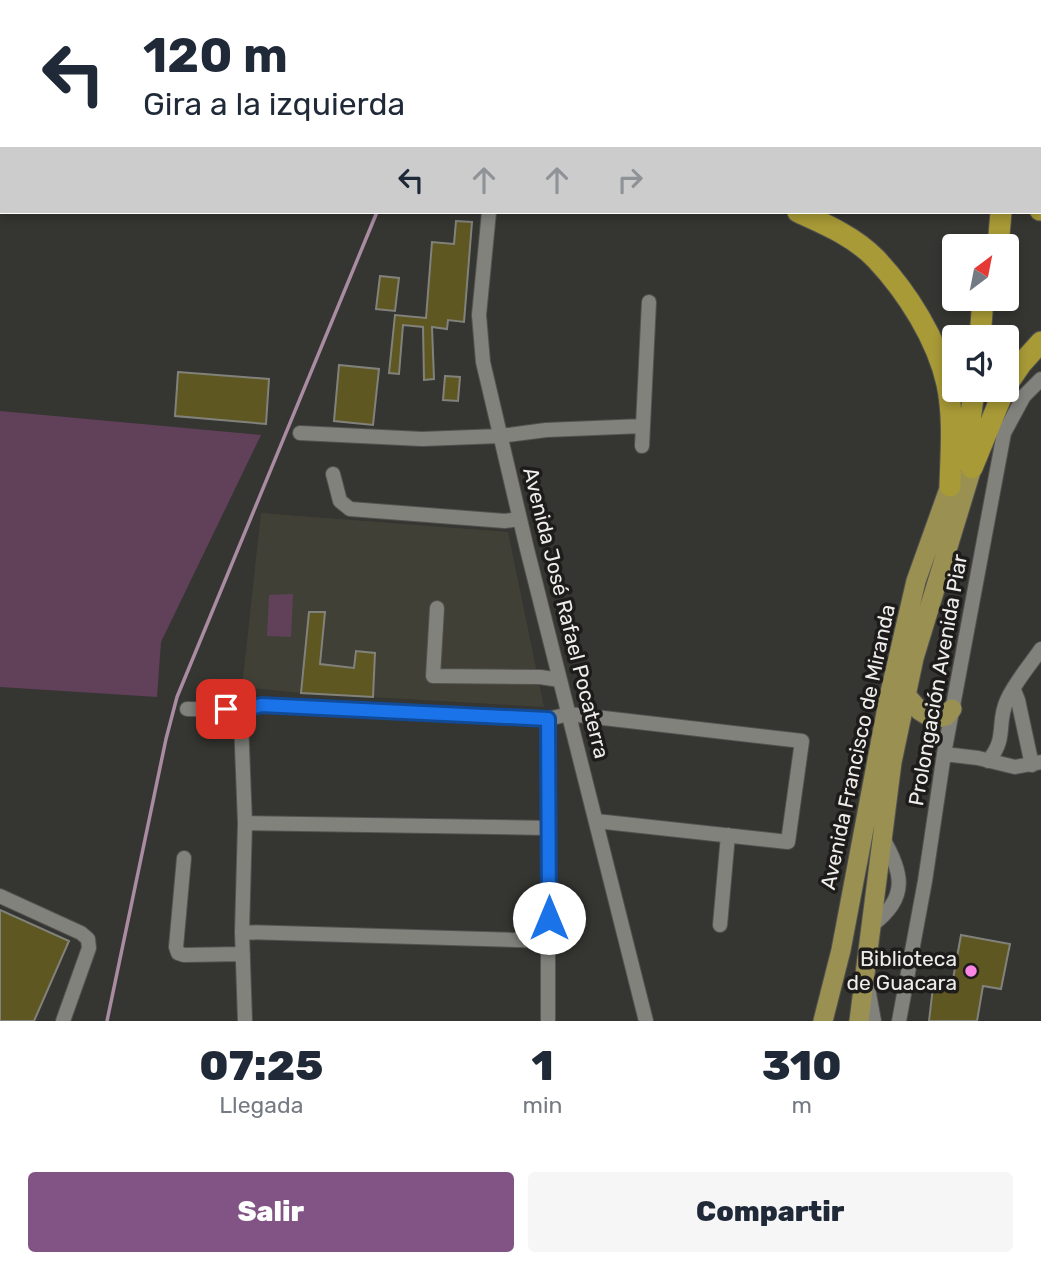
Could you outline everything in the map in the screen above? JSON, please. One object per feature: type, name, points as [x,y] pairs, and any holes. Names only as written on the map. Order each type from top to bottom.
[{"type":"highway","points":[[802,214],[843,234],[875,258],[917,311],[947,383],[952,429],[950,486]]},
{"type":"highway","points":[[989,234],[991,214]]},
{"type":"highway","points":[[999,234],[1001,214]]},
{"type":"highway","points":[[1019,367],[1041,342]]},
{"type":"highway","points":[[950,486],[969,429],[972,402]]},
{"type":"highway","points":[[972,468],[983,402]]},
{"type":"highway","points":[[972,468],[999,402]]},
{"type":"main road","name":"Avenida Francisco de Miranda","points":[[859,1021],[892,762],[914,658],[972,468]]},
{"type":"main road","name":"Avenida Francisco de Miranda","points":[[823,1021],[841,950],[898,658],[916,581],[950,486]]},
{"type":"main road","points":[[906,695],[920,711],[933,719],[946,716],[952,709]]},
{"type":"street","name":"Avenida José Rafael Pocaterra","points":[[489,214],[479,315],[484,362],[519,519],[646,1021]]},
{"type":"street","points":[[642,446],[649,302]]},
{"type":"street","name":"Prolongación Avenida Piar","points":[[904,999],[944,754],[1004,433],[1024,396],[1041,379]]},
{"type":"street","points":[[300,433],[422,439],[643,426]]},
{"type":"street","points":[[333,474],[340,502],[350,509],[505,521],[519,519]]},
{"type":"street","points":[[437,608],[433,676],[540,677],[560,680]]},
{"type":"street","points":[[1038,654],[1041,673]]},
{"type":"street","points":[[988,761],[1001,741],[1001,721],[1007,699],[1038,654]]},
{"type":"street","points":[[944,754],[1015,767],[1037,764],[1014,690]]},
{"type":"street","points":[[187,709],[245,710],[261,705],[548,719],[569,714],[802,741],[788,842],[596,821]]},
{"type":"street","points":[[245,710],[241,721],[245,823],[242,932],[245,1021]]},
{"type":"street","points":[[548,719],[548,1021]]},
{"type":"street","points":[[245,823],[548,828]]},
{"type":"street","points":[[720,925],[728,835]]},
{"type":"street","points":[[184,858],[176,947],[178,953],[243,954]]},
{"type":"street","points":[[0,895],[81,933],[88,939],[89,948],[63,1021]]},
{"type":"street","points":[[242,932],[549,941]]},
{"type":"street","points":[[868,954],[867,983],[874,1021]]},
{"type":"street","points":[[899,1021],[904,999]]},
{"type":"street","points":[[904,999],[906,1021]]},
{"type":"shaded area","points":[[0,411],[261,435],[161,642],[157,697],[0,687]]},
{"type":"shaded area","points":[[261,513],[508,532],[544,707],[242,687]]},
{"type":"shaded area","points":[[293,594],[291,637],[267,636],[269,595]]},
{"type":"building","points":[[456,221],[472,222],[464,322],[448,320],[447,329],[432,327],[434,379],[424,380],[423,327],[403,325],[399,374],[389,373],[395,315],[426,318],[432,242],[454,244]]},
{"type":"building","points":[[380,276],[399,278],[395,311],[376,309]]},
{"type":"building","points":[[339,365],[379,369],[373,425],[334,421]]},
{"type":"building","points":[[178,372],[269,379],[266,424],[175,416]]},
{"type":"building","points":[[445,376],[460,377],[458,401],[443,400]]},
{"type":"building","points":[[309,612],[325,612],[320,664],[354,668],[356,651],[375,653],[373,697],[301,693]]},
{"type":"building","points":[[0,910],[69,941],[34,1021],[0,1021]]},
{"type":"building","points":[[961,935],[1010,944],[1001,989],[983,986],[977,1021],[929,1021],[933,987],[951,990]]},
{"type":"waterway","points":[[107,1021],[177,697],[376,214]]},
{"type":"place","name":"Biblioteca de Guacara","points":[[971,971]]},
{"type":"route","points":[[226,709],[245,710],[261,705],[548,719],[549,918]]}]
